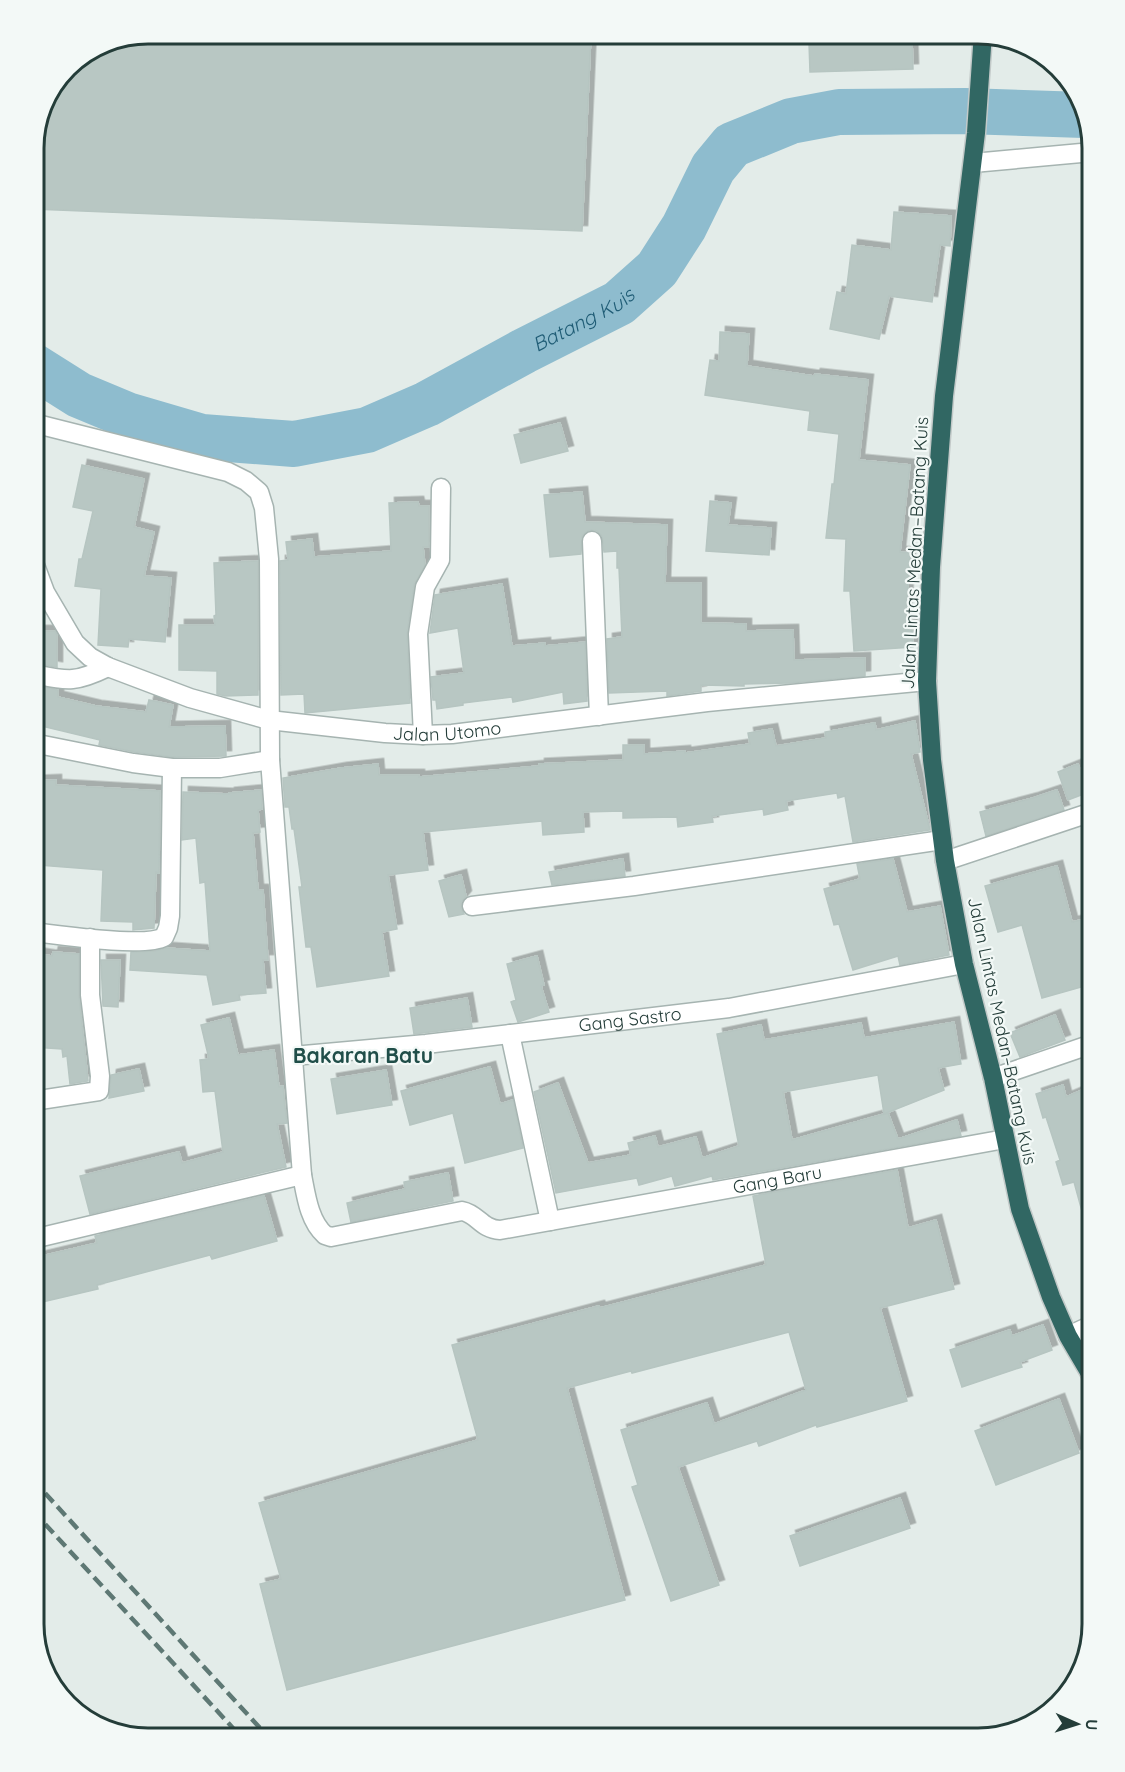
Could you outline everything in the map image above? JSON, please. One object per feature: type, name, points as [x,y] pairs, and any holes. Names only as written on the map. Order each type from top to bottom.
[{"type":"highway","name":"Jalan Lintas Medan–Batang Kuis","points":[[982,44],[973,163],[939,449],[931,567],[927,681],[932,760],[945,861],[964,964],[993,1078],[1020,1209],[1047,1286],[1068,1336],[1082,1360]]},
{"type":"street","points":[[973,163],[1082,153]]},
{"type":"street","points":[[44,426],[228,472],[246,481],[259,492],[264,508],[268,559],[270,760],[302,1175],[44,1236]]},
{"type":"street","points":[[423,735],[418,634],[425,587],[440,560],[441,488]]},
{"type":"street","points":[[592,541],[599,716]]},
{"type":"street","name":"Jalan Utomo","points":[[44,589],[75,643],[90,657],[108,667],[190,698],[268,720],[385,733],[452,734],[707,702],[927,681]]},
{"type":"street","points":[[44,676],[80,679],[108,667]]},
{"type":"street","points":[[44,745],[133,764],[172,768],[220,768],[270,760]]},
{"type":"street","points":[[44,933],[130,942],[153,941],[164,937],[170,916],[172,768]]},
{"type":"street","points":[[945,861],[1082,815]]},
{"type":"street","points":[[472,906],[634,886],[942,840]]},
{"type":"street","points":[[44,1099],[99,1090],[100,1076],[90,995],[90,938]]},
{"type":"street","name":"Gang Sastro","points":[[293,1056],[426,1044],[729,1008],[964,964]]},
{"type":"street","points":[[510,1034],[550,1221]]},
{"type":"street","points":[[993,1078],[1082,1047]]},
{"type":"street","name":"Gang Baru","points":[[302,1175],[315,1221],[322,1233],[331,1237],[462,1211],[469,1213],[491,1229],[500,1230],[1005,1139]]},
{"type":"street","points":[[1068,1336],[1082,1330]]},
{"type":"building","points":[[590,44],[582,231],[44,209],[45,127],[51,108],[61,90],[74,74],[90,61],[108,51],[127,45]]},
{"type":"building","points":[[809,44],[912,44],[913,69],[810,72]]},
{"type":"building","points":[[894,212],[951,216],[950,246],[940,245],[932,302],[889,296],[879,339],[830,329],[837,292],[846,294],[852,245],[891,250]]},
{"type":"building","points":[[720,332],[749,334],[747,366],[814,376],[815,374],[868,380],[859,460],[910,465],[900,552],[910,553],[906,616],[911,615],[913,647],[854,651],[850,591],[844,591],[846,539],[826,538],[839,434],[808,430],[810,411],[705,395],[710,360],[719,361]]},
{"type":"building","points":[[560,423],[568,451],[521,463],[514,435]]},
{"type":"building","points":[[82,465],[144,479],[134,527],[154,532],[144,576],[171,578],[165,642],[129,639],[128,647],[98,645],[101,589],[75,586],[79,559],[82,559],[93,511],[73,507]]},
{"type":"building","points":[[582,492],[585,522],[667,525],[665,583],[701,583],[701,623],[746,624],[746,631],[793,630],[794,660],[865,658],[865,676],[790,683],[744,684],[744,686],[701,685],[701,691],[667,696],[667,691],[609,693],[607,639],[622,637],[617,551],[604,552],[602,536],[597,531],[591,530],[582,536],[581,554],[550,557],[544,495]]},
{"type":"building","points":[[710,501],[731,503],[728,525],[771,528],[769,555],[706,551]]},
{"type":"building","points":[[418,502],[419,506],[429,506],[429,547],[423,547],[425,565],[414,585],[407,633],[410,703],[305,713],[304,694],[281,695],[280,561],[288,560],[286,542],[312,539],[314,557],[391,551],[389,503]]},
{"type":"building","points":[[258,561],[258,695],[225,696],[217,694],[217,671],[179,670],[179,625],[215,625],[214,563]]},
{"type":"building","points":[[502,584],[512,646],[545,643],[545,646],[585,642],[587,701],[564,704],[563,692],[513,702],[512,697],[463,703],[463,705],[437,709],[436,700],[433,700],[431,677],[464,673],[458,628],[430,633],[435,595]]},
{"type":"building","points":[[44,631],[55,631],[57,635],[57,667],[44,665]]},
{"type":"building","points":[[44,687],[58,690],[58,697],[96,706],[146,712],[149,700],[173,705],[169,727],[225,726],[226,756],[173,757],[99,745],[100,740],[44,727]]},
{"type":"building","points":[[915,721],[920,752],[911,754],[930,830],[853,842],[845,796],[838,798],[837,793],[786,801],[788,810],[764,815],[763,809],[712,816],[713,822],[678,827],[677,817],[623,818],[623,811],[583,812],[584,832],[543,835],[542,821],[423,832],[428,870],[388,875],[397,929],[382,932],[389,976],[317,987],[311,947],[306,947],[299,887],[302,887],[294,829],[292,829],[289,807],[285,807],[283,778],[378,764],[379,775],[419,775],[419,777],[539,766],[539,764],[623,760],[623,745],[644,745],[644,754],[685,751],[685,753],[750,744],[748,733],[772,729],[776,746],[826,738],[825,732],[875,723],[876,730]]},
{"type":"building","points":[[1078,764],[1082,774],[1082,795],[1068,800],[1058,772]]},
{"type":"building","points":[[56,780],[56,785],[160,791],[159,873],[156,872],[154,928],[133,930],[133,922],[101,921],[103,870],[44,865],[44,781]]},
{"type":"building","points":[[261,790],[262,809],[258,810],[260,832],[253,833],[258,890],[263,890],[268,960],[263,960],[266,993],[239,995],[240,1000],[213,1005],[207,975],[130,970],[131,952],[155,951],[165,948],[210,951],[205,882],[200,883],[196,838],[182,840],[183,792],[229,794]]},
{"type":"building","points":[[1057,790],[1064,810],[986,836],[980,812]]},
{"type":"building","points":[[623,859],[625,876],[552,885],[549,872]]},
{"type":"building","points":[[893,859],[907,912],[940,906],[949,955],[900,965],[898,956],[853,970],[839,924],[834,925],[824,889],[860,879],[857,864]]},
{"type":"building","points":[[1057,866],[1072,922],[1081,920],[1082,924],[1082,987],[1042,998],[1022,925],[998,932],[985,886]]},
{"type":"building","points":[[461,875],[466,896],[461,902],[464,914],[449,917],[439,881]]},
{"type":"building","points":[[53,952],[79,954],[79,996],[88,1081],[70,1084],[67,1056],[63,1057],[62,1049],[44,1048],[44,955],[52,956]]},
{"type":"building","points":[[537,956],[544,985],[541,986],[549,1012],[518,1022],[511,1002],[516,1000],[507,964]]},
{"type":"building","points":[[101,960],[120,960],[118,1007],[103,1006]]},
{"type":"building","points":[[467,998],[472,1027],[414,1034],[410,1008]]},
{"type":"building","points":[[1055,1015],[1065,1040],[1020,1057],[1010,1033]]},
{"type":"building","points":[[229,1018],[238,1055],[274,1050],[279,1087],[283,1086],[287,1123],[277,1124],[286,1167],[90,1214],[80,1176],[179,1152],[182,1163],[223,1152],[215,1091],[203,1092],[200,1060],[209,1059],[201,1025]]},
{"type":"building","points":[[954,1022],[961,1064],[938,1068],[944,1090],[884,1114],[878,1075],[783,1092],[792,1140],[888,1113],[898,1139],[957,1120],[961,1136],[713,1180],[712,1176],[675,1186],[672,1176],[639,1185],[637,1178],[556,1193],[534,1092],[558,1083],[588,1163],[631,1155],[628,1143],[655,1136],[658,1147],[696,1137],[702,1158],[739,1146],[717,1034],[761,1025],[764,1040],[861,1023],[864,1038]]},
{"type":"building","points":[[490,1067],[500,1104],[513,1100],[523,1148],[465,1163],[453,1113],[410,1125],[401,1091]]},
{"type":"building","points":[[139,1069],[144,1091],[109,1098],[111,1075]]},
{"type":"building","points":[[386,1070],[392,1105],[337,1114],[331,1079]]},
{"type":"building","points":[[1063,1085],[1066,1097],[1082,1090],[1082,1211],[1074,1182],[1063,1185],[1056,1162],[1060,1160],[1036,1094]]},
{"type":"building","points":[[897,1170],[908,1228],[936,1220],[954,1289],[880,1308],[907,1401],[817,1427],[816,1425],[759,1446],[757,1441],[678,1467],[719,1585],[671,1601],[632,1487],[638,1485],[621,1430],[707,1403],[714,1424],[806,1390],[789,1332],[567,1388],[625,1600],[287,1690],[260,1584],[281,1579],[259,1503],[478,1440],[452,1345],[766,1265],[753,1196]]},
{"type":"building","points":[[448,1173],[453,1201],[351,1222],[347,1203],[405,1189],[404,1182]]},
{"type":"building","points":[[264,1196],[277,1241],[212,1259],[210,1255],[97,1285],[98,1289],[44,1302],[44,1255],[97,1243],[95,1236]]},
{"type":"building","points":[[1043,1325],[1052,1350],[1020,1362],[1022,1367],[962,1387],[950,1350],[1010,1330],[1012,1336]]},
{"type":"building","points":[[1059,1399],[1079,1453],[996,1485],[975,1431]]},
{"type":"building","points":[[900,1498],[910,1528],[800,1566],[790,1536]]},
{"type":"waterway","name":"Batang Kuis","points":[[44,373],[79,395],[127,415],[202,437],[294,444],[367,430],[427,404],[619,303],[657,269],[684,227],[713,168],[732,145],[791,121],[839,112],[965,111],[1076,115]]},
{"type":"railway","points":[[44,1492],[260,1728]]},
{"type":"railway","points":[[44,1523],[233,1728]]},
{"type":"district","name":"Bakaran Batu","points":[[363,1056]]}]
